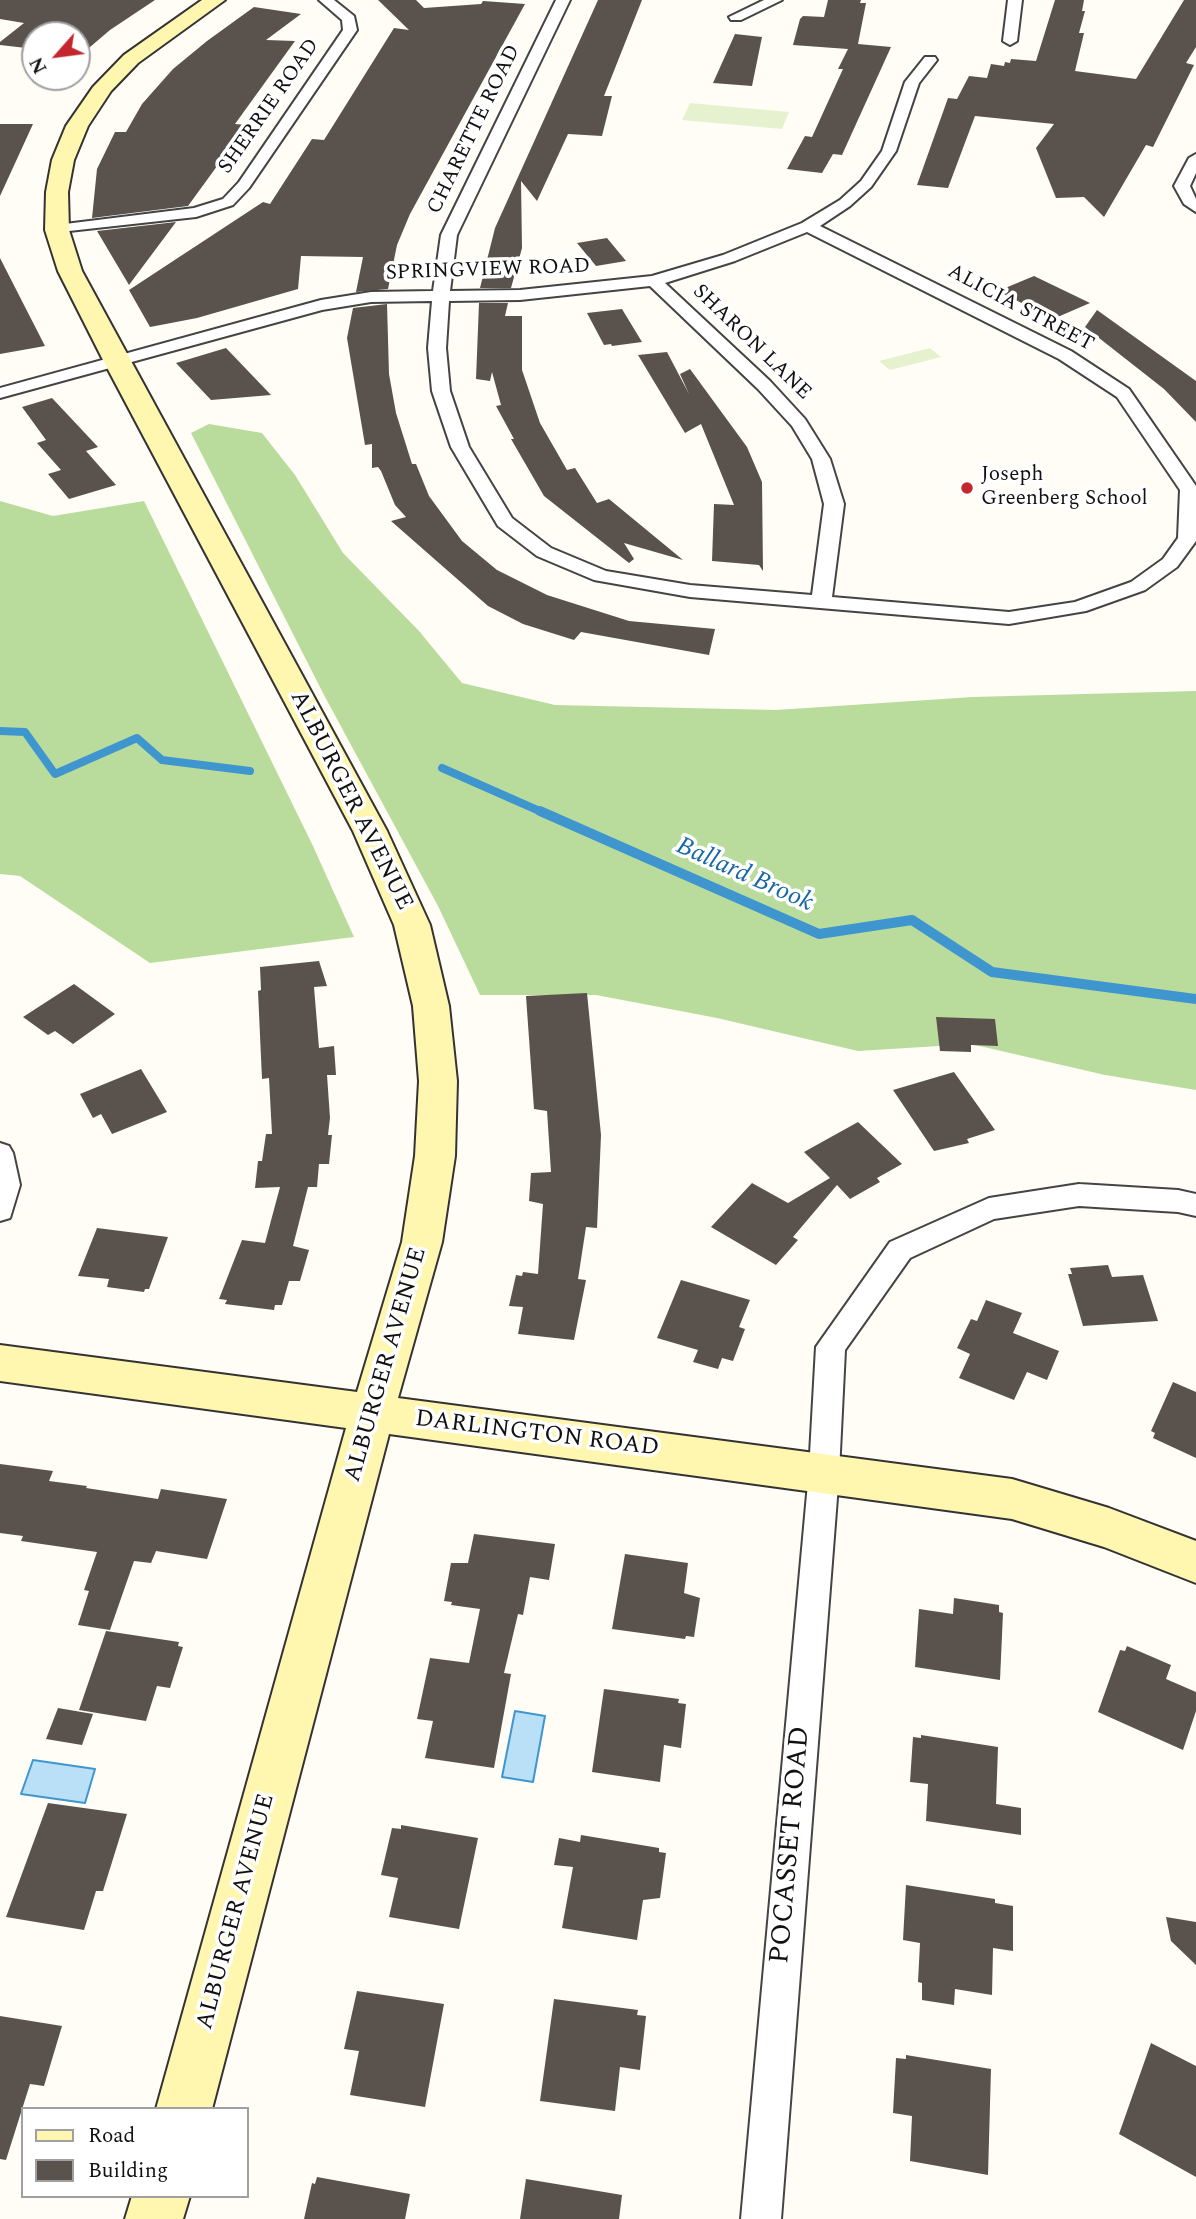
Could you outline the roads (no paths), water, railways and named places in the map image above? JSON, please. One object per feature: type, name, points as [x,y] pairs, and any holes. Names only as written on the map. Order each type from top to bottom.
[{"type":"street","name":"ALBURGER AVENUE","points":[[185,2107],[372,1414],[422,1242],[435,1156],[438,1081],[431,1006],[412,925],[364,820],[116,360],[71,271],[57,230],[57,192],[62,160],[77,126],[103,88],[131,59],[215,0]]},
{"type":"street","name":"SHERRIE ROAD","points":[[57,230],[196,212],[228,202],[244,185],[349,30],[349,19],[326,0]]},
{"type":"street","name":"CHARETTE ROAD","points":[[563,0],[449,234],[437,348],[441,391],[460,447],[505,522],[544,552],[601,576],[690,591],[821,604]]},
{"type":"street","points":[[736,17],[775,0]]},
{"type":"street","points":[[1010,41],[1016,0]]},
{"type":"street","name":"SPRINGVIEW ROAD","points":[[0,393],[321,305],[371,297],[520,295],[654,281],[729,258],[808,226],[845,203],[866,184],[889,151],[912,82],[930,60]]},
{"type":"street","points":[[1192,204],[1182,186],[1196,158]]},
{"type":"street","name":"ALICIA STREET","points":[[808,226],[1065,355],[1123,393],[1189,490],[1188,538],[1170,563],[1138,586],[1079,607],[1009,618],[821,604]]},
{"type":"street","name":"SHARON LANE","points":[[654,281],[773,395],[799,423],[821,459],[834,503],[821,604]]},
{"type":"street","points":[[0,1153],[6,1185],[0,1210]]},
{"type":"street","points":[[824,1472],[831,1347],[900,1250],[989,1209],[1079,1195],[1178,1200],[1196,1205]]},
{"type":"street","name":"DARLINGTON ROAD","points":[[0,1363],[1012,1499],[1109,1528],[1196,1562]]},
{"type":"street","name":"POCASSET ROAD","points":[[761,2219],[824,1472]]},
{"type":"street","points":[[155,2219],[160,2198]]},
{"type":"water","points":[[515,1711],[545,1716],[533,1782],[502,1777]]},
{"type":"water","points":[[33,1760],[95,1769],[85,1803],[21,1794]]},
{"type":"waterway","name":"Ballard Brook","points":[[0,731],[25,732],[55,774],[137,738],[162,760],[250,771]]},
{"type":"waterway","name":"Ballard Brook","points":[[442,768],[544,813]]},
{"type":"waterway","name":"Ballard Brook","points":[[540,811],[819,934],[912,920],[992,972],[1196,999]]},
{"type":"place","name":"Joseph Greenberg School","points":[[967,488]]}]
